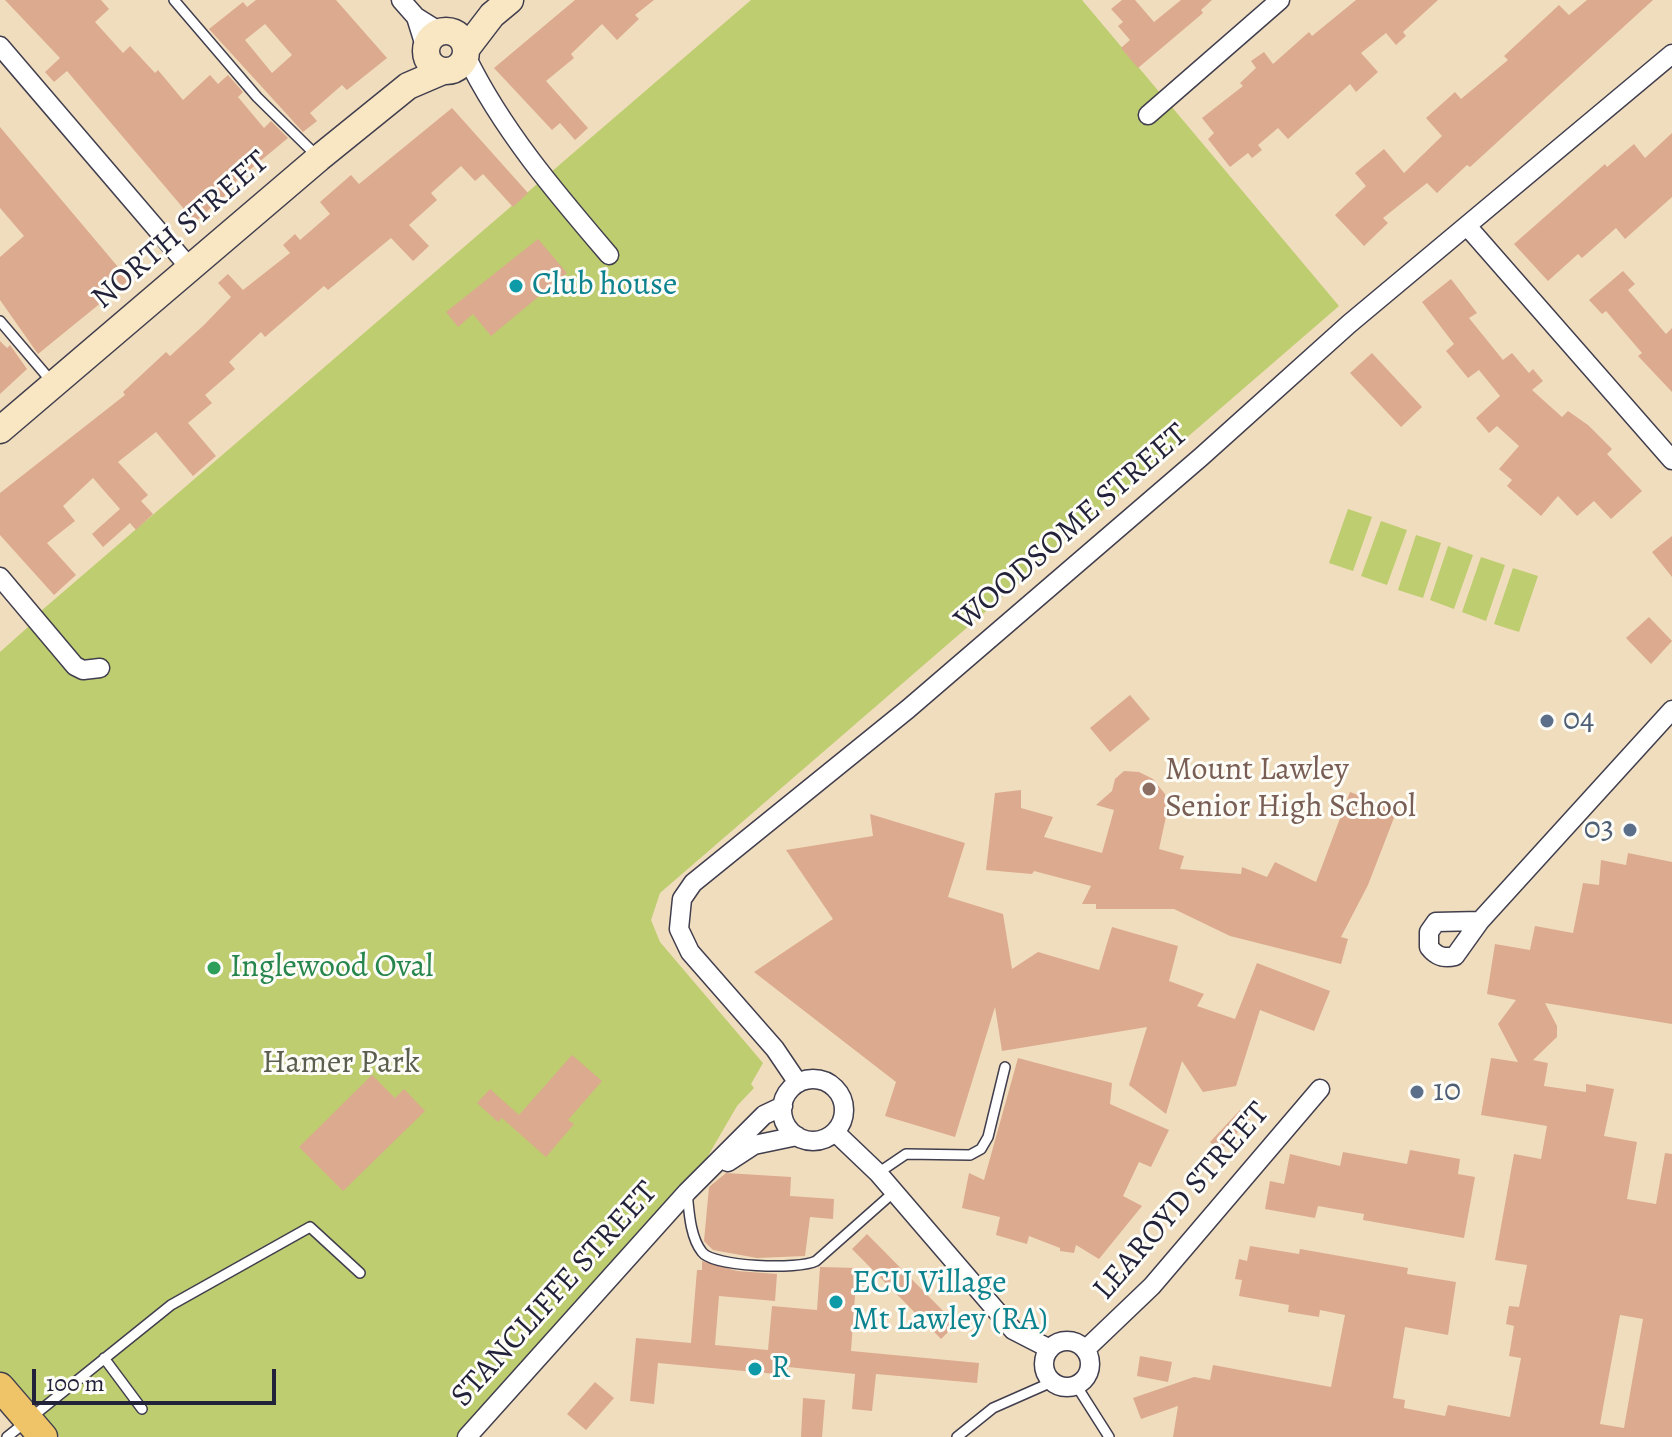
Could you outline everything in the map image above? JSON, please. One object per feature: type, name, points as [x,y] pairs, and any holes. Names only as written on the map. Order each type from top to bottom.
[{"type":"main road","name":"NORTH STREET","points":[[0,430],[501,7]]},
{"type":"main road","points":[[0,1387],[26,1431]]},
{"type":"street","points":[[401,0],[484,93],[545,180],[609,255]]},
{"type":"street","points":[[1148,115],[1280,0]]},
{"type":"street","points":[[0,46],[190,268]]},
{"type":"street","name":"WOODSOME STREET","points":[[798,1083],[775,1049],[690,952],[679,929],[682,899],[693,883],[931,689],[1201,457],[1349,324],[1672,54]]},
{"type":"street","points":[[1467,226],[1672,460]]},
{"type":"street","points":[[0,577],[75,666],[83,670],[100,668]]},
{"type":"street","points":[[1480,921],[1672,710]]},
{"type":"street","points":[[798,1083],[817,1080],[835,1088],[844,1105],[844,1115],[835,1132],[878,1173],[1013,1330],[1050,1349]]},
{"type":"street","name":"STANCLIFFE STREET","points":[[467,1437],[687,1192],[764,1115],[783,1106],[787,1094],[798,1083]]},
{"type":"street","name":"LEAROYD STREET","points":[[1085,1350],[1152,1286],[1320,1089]]},
{"type":"street","points":[[783,1106],[784,1120],[797,1136]]},
{"type":"street","name":"STANCLIFFE STREET","points":[[687,1192],[754,1145],[797,1136],[819,1141],[835,1132]]},
{"type":"street","points":[[1068,1341],[1085,1350],[1089,1370],[1076,1385],[1064,1387],[1052,1382],[1044,1362],[1050,1349],[1068,1341]]},
{"type":"lane","points":[[174,0],[257,97],[319,158]]},
{"type":"lane","points":[[0,321],[55,384]]},
{"type":"lane","points":[[878,1173],[906,1154],[970,1155],[981,1149],[988,1137],[1005,1067]]},
{"type":"lane","points":[[687,1192],[695,1236],[706,1257],[720,1262],[803,1266],[816,1261],[894,1192]]},
{"type":"lane","points":[[26,1431],[104,1358],[171,1305],[310,1227],[360,1273]]},
{"type":"lane","points":[[104,1358],[142,1409]]},
{"type":"lane","points":[[957,1437],[993,1408],[1052,1382]]},
{"type":"lane","points":[[1076,1385],[1109,1437]]},
{"type":"green space","name":"Hamer Park","points":[[751,0],[1082,0],[1339,306],[660,893],[651,920],[660,942],[763,1063],[751,1084],[754,1088],[737,1106],[687,1192],[464,1437],[60,1437],[0,1371],[0,652],[37,619],[35,617],[41,611]]},
{"type":"green space","points":[[1348,509],[1372,517],[1353,571],[1329,563]]},
{"type":"green space","points":[[1381,521],[1407,530],[1387,585],[1361,576]]},
{"type":"green space","points":[[1416,535],[1441,543],[1423,598],[1398,590]]},
{"type":"green space","points":[[1448,546],[1473,555],[1454,609],[1430,600]]},
{"type":"green space","points":[[1481,557],[1505,565],[1486,621],[1462,612]]},
{"type":"green space","points":[[1513,568],[1538,576],[1519,632],[1494,624]]},
{"type":"building","points":[[5,0],[101,0],[109,9],[95,22],[123,53],[130,46],[155,73],[158,70],[183,100],[210,75],[218,84],[228,75],[243,92],[238,97],[264,128],[271,121],[288,138],[235,182],[238,184],[195,222],[67,71],[54,82],[45,72],[60,58]]},
{"type":"building","points":[[256,0],[336,0],[387,58],[347,90],[342,85],[310,113],[317,121],[303,132],[209,29],[243,2],[247,7]],"holes":[[[265,24],[292,55],[272,73],[245,40]]]},
{"type":"building","points":[[575,0],[654,0],[635,15],[639,19],[617,40],[602,24],[571,54],[574,58],[546,81],[588,128],[575,140],[560,123],[552,130],[494,68]]},
{"type":"building","points":[[1122,0],[1135,0],[1154,22],[1181,0],[1212,0],[1201,10],[1203,13],[1138,68],[1121,48],[1130,40],[1118,26],[1123,22],[1111,9]]},
{"type":"building","points":[[1356,0],[1438,0],[1403,32],[1406,36],[1396,45],[1386,33],[1361,53],[1378,72],[1356,92],[1350,84],[1288,139],[1278,128],[1258,145],[1262,150],[1252,158],[1248,153],[1230,167],[1208,139],[1214,133],[1202,118],[1243,86],[1240,83],[1256,68],[1251,61],[1264,52],[1273,64],[1309,32],[1312,36]]},
{"type":"building","points":[[1587,0],[1653,0],[1470,167],[1467,165],[1437,193],[1427,183],[1383,218],[1388,223],[1364,246],[1335,215],[1366,186],[1355,173],[1384,149],[1404,173],[1442,136],[1426,118],[1455,92],[1461,99],[1508,60],[1504,56],[1559,5],[1569,15]]},
{"type":"building","points":[[452,108],[528,193],[513,207],[483,174],[475,181],[461,166],[431,193],[437,200],[409,225],[429,246],[413,261],[391,238],[328,290],[324,286],[265,337],[261,332],[229,362],[235,369],[205,395],[212,403],[188,423],[216,456],[193,476],[156,432],[118,462],[148,495],[141,501],[153,514],[136,530],[130,523],[103,547],[92,534],[120,509],[93,478],[63,506],[75,521],[47,543],[76,575],[54,595],[0,535],[0,493],[125,395],[123,392],[166,352],[170,356],[204,325],[231,297],[218,283],[228,274],[243,290],[290,253],[283,245],[295,234],[300,240],[330,214],[320,202],[351,175],[359,184]]},
{"type":"building","points":[[0,127],[129,280],[38,354],[0,300],[0,257],[24,236],[0,208]]},
{"type":"building","points":[[1672,133],[1672,197],[1625,239],[1616,228],[1582,258],[1578,254],[1548,281],[1514,244],[1605,164],[1607,167],[1634,144],[1645,158]]},
{"type":"building","name":"Club house","points":[[538,239],[567,273],[491,336],[473,314],[458,327],[446,312]]},
{"type":"building","points":[[1623,271],[1635,284],[1628,290],[1666,334],[1672,328],[1672,392],[1638,356],[1642,353],[1606,311],[1602,314],[1589,300]]},
{"type":"building","points":[[1451,279],[1477,313],[1469,318],[1503,360],[1512,353],[1529,373],[1533,369],[1543,381],[1532,390],[1562,417],[1568,411],[1588,425],[1612,449],[1607,454],[1642,491],[1611,519],[1594,501],[1577,516],[1558,496],[1541,516],[1507,486],[1512,480],[1499,469],[1519,446],[1497,426],[1489,433],[1476,418],[1500,396],[1479,370],[1468,378],[1446,351],[1454,344],[1422,302]]},
{"type":"building","points":[[0,341],[7,348],[10,345],[27,369],[0,394]]},
{"type":"building","points":[[1372,353],[1422,407],[1401,427],[1350,373]]},
{"type":"building","points":[[1672,536],[1672,577],[1652,552]]},
{"type":"building","points":[[1649,617],[1672,641],[1651,664],[1626,638]]},
{"type":"building","points":[[1130,695],[1150,719],[1110,752],[1090,728]]},
{"type":"building","points":[[1124,771],[1139,772],[1153,779],[1165,794],[1167,812],[1159,849],[1184,856],[1180,869],[1241,874],[1242,867],[1267,877],[1275,862],[1316,882],[1350,792],[1397,810],[1368,885],[1341,937],[1348,939],[1341,964],[1230,936],[1174,909],[1096,909],[1096,904],[1082,904],[1091,886],[1034,871],[1032,874],[986,870],[995,793],[1021,790],[1021,808],[1053,817],[1044,837],[1102,853],[1114,810],[1096,805],[1112,791],[1115,779]]},
{"type":"building","points":[[870,814],[965,843],[948,897],[1003,914],[1012,969],[1038,952],[1099,970],[1112,927],[1178,946],[1169,981],[1204,994],[1197,1006],[1235,1019],[1257,963],[1330,991],[1314,1031],[1260,1010],[1236,1086],[1203,1092],[1182,1061],[1166,1114],[1129,1085],[1147,1027],[1002,1051],[995,1007],[955,1137],[885,1116],[896,1082],[754,972],[833,919],[786,850],[873,836]]},
{"type":"building","points":[[1628,853],[1672,862],[1672,1024],[1545,1003],[1557,1026],[1557,1037],[1533,1060],[1548,1063],[1544,1086],[1586,1092],[1586,1084],[1614,1089],[1604,1136],[1637,1142],[1627,1199],[1656,1204],[1665,1153],[1672,1154],[1672,1437],[1173,1437],[1178,1406],[1141,1419],[1133,1398],[1194,1377],[1210,1380],[1213,1365],[1331,1387],[1345,1315],[1320,1310],[1319,1317],[1288,1312],[1289,1305],[1239,1296],[1242,1280],[1235,1279],[1239,1259],[1247,1261],[1250,1246],[1299,1254],[1300,1249],[1408,1268],[1407,1274],[1456,1282],[1448,1335],[1405,1327],[1393,1398],[1405,1400],[1404,1408],[1445,1416],[1448,1405],[1510,1417],[1521,1358],[1509,1356],[1514,1326],[1506,1324],[1509,1306],[1519,1307],[1527,1265],[1495,1260],[1514,1154],[1541,1159],[1547,1126],[1481,1115],[1491,1058],[1518,1062],[1498,1024],[1516,1000],[1487,994],[1495,944],[1530,950],[1535,926],[1573,933],[1583,883],[1599,885],[1601,860],[1626,865]],"holes":[[[1620,1315],[1643,1319],[1624,1428],[1600,1424]]]},
{"type":"building","points":[[572,1055],[602,1081],[568,1120],[574,1124],[546,1157],[502,1118],[498,1122],[477,1103],[490,1089],[519,1115]]},
{"type":"building","points":[[1018,1058],[1112,1083],[1110,1104],[1169,1130],[1151,1167],[1139,1162],[1123,1196],[1142,1206],[1099,1259],[1076,1245],[1074,1253],[1060,1251],[1060,1248],[1029,1236],[1027,1244],[996,1235],[1000,1217],[962,1208],[969,1173],[984,1180]]},
{"type":"building","points":[[372,1075],[395,1098],[404,1089],[425,1111],[343,1191],[299,1147]]},
{"type":"building","points":[[1240,1110],[1250,1119],[1220,1151],[1210,1142]]},
{"type":"building","points":[[1410,1150],[1460,1159],[1458,1174],[1475,1177],[1464,1238],[1363,1220],[1364,1214],[1318,1206],[1315,1218],[1265,1209],[1270,1181],[1284,1184],[1290,1154],[1340,1166],[1343,1152],[1407,1164]]},
{"type":"building","points":[[726,1173],[791,1177],[790,1196],[834,1199],[833,1219],[810,1217],[805,1256],[757,1258],[713,1250],[704,1241],[709,1187]]},
{"type":"building","points":[[867,1234],[956,1324],[941,1339],[852,1249]]},
{"type":"building","points":[[702,1261],[737,1271],[777,1274],[775,1301],[719,1296],[715,1345],[768,1350],[772,1306],[817,1310],[820,1267],[857,1268],[851,1351],[979,1363],[977,1383],[876,1374],[872,1411],[852,1409],[855,1374],[788,1367],[787,1375],[658,1363],[654,1404],[630,1401],[636,1338],[691,1343],[697,1270],[702,1270]]},
{"type":"building","points":[[1140,1356],[1172,1362],[1168,1382],[1137,1376]]},
{"type":"building","points":[[595,1382],[614,1398],[586,1430],[567,1414]]},
{"type":"building","points":[[803,1398],[825,1400],[822,1437],[801,1437]]},
{"type":"place","name":"Club house","points":[[516,286]]},
{"type":"place","name":"04","points":[[1547,721]]},
{"type":"place","name":"Mount Lawley Senior High School","points":[[1149,789]]},
{"type":"place","name":"03","points":[[1630,830]]},
{"type":"place","name":"Inglewood Oval","points":[[214,968]]},
{"type":"place","name":"10","points":[[1417,1092]]},
{"type":"place","name":"ECU Village Mt Lawley (RA)","points":[[836,1302]]},
{"type":"place","name":"R","points":[[755,1369]]}]
